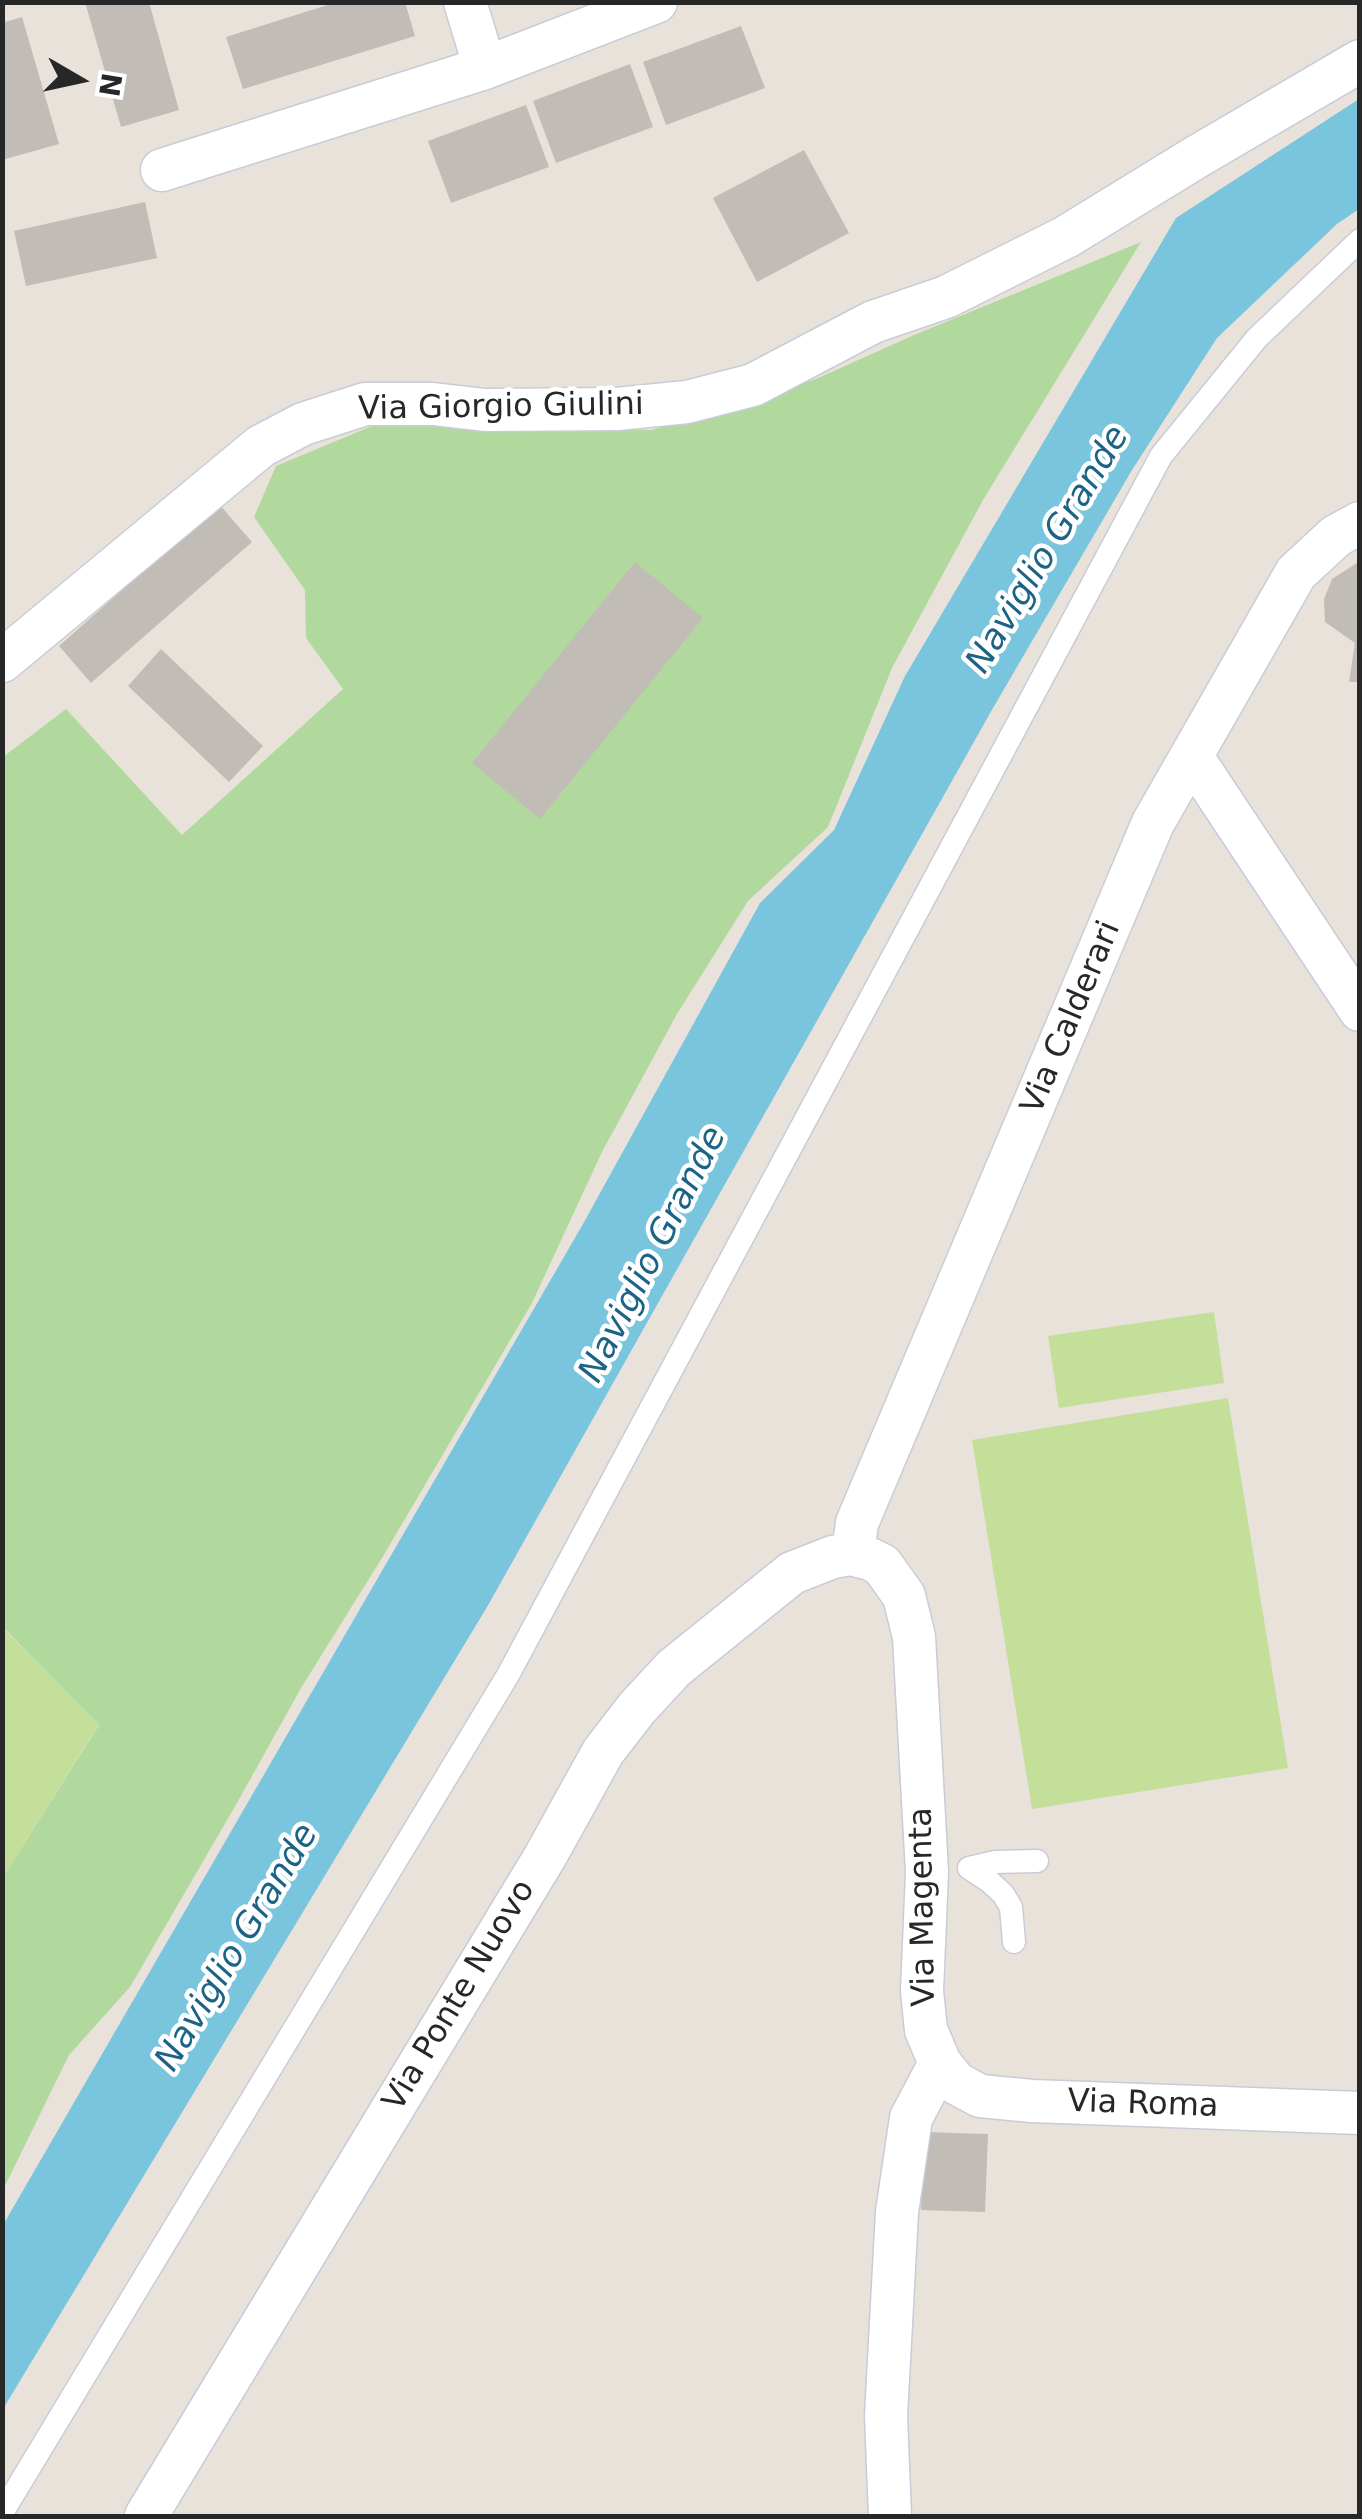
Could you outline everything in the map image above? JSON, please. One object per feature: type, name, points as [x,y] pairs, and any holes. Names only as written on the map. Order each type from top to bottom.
[{"type":"street","points":[[466,2],[485,68]]},
{"type":"street","points":[[162,170],[485,68],[656,2]]},
{"type":"street","name":"Via Giorgio Giulini","points":[[2,661],[261,446],[303,424],[365,404],[434,404],[484,410],[617,409],[688,402],[753,384],[873,322],[946,296],[1066,237],[1360,61]]},
{"type":"street","name":"Via Calderari","points":[[853,1554],[857,1523],[1153,824],[1296,573],[1336,536],[1360,524]]},
{"type":"street","points":[[1192,756],[1360,1010]]},
{"type":"street","name":"Via Magenta","points":[[853,1554],[882,1565],[904,1596],[914,1637],[926,1872],[922,1991],[926,2030],[940,2062]]},
{"type":"street","name":"Via Ponte Nuovo","points":[[146,2516],[604,1752],[674,1668],[792,1573],[833,1557],[853,1554]]},
{"type":"street","points":[[890,2516],[886,2416],[898,2212],[911,2118],[940,2062]]},
{"type":"street","name":"Via Roma","points":[[940,2062],[956,2084],[980,2096],[1360,2113]]},
{"type":"lane","points":[[2,2513],[508,1675],[1161,456],[1257,338],[1360,240]]},
{"type":"lane","points":[[926,1872],[995,1862],[1037,1861]]},
{"type":"lane","points":[[969,1868],[990,1881],[1012,1907],[1014,1942]]},
{"type":"green space","points":[[1141,242],[983,500],[892,668],[828,827],[748,901],[677,1014],[602,1152],[532,1303],[301,1688],[130,1987],[69,2055],[3,2190],[3,1877],[99,1725],[3,1627],[3,757],[66,709],[182,835],[343,689],[306,638],[305,590],[254,517],[276,466],[384,421],[652,430],[816,379]]},
{"type":"green space","points":[[1214,1312],[1224,1383],[1059,1408],[1048,1336]]},
{"type":"green space","points":[[1228,1398],[1288,1768],[1032,1809],[972,1440]]},
{"type":"green space","points":[[2,1627],[99,1724],[3,1877],[2,1877]]},
{"type":"water","name":"Naviglio Grande","points":[[1359,99],[1359,209],[1337,224],[1217,338],[1132,470],[993,708],[487,1607],[3,2409],[3,2225],[583,1224],[760,903],[834,830],[905,676],[1176,218]]},
{"type":"building","points":[[85,2],[149,2],[179,110],[121,127]]},
{"type":"building","points":[[337,2],[405,2],[415,36],[243,89],[226,37]]},
{"type":"building","points":[[22,17],[59,144],[2,160],[2,23]]},
{"type":"building","points":[[741,26],[765,88],[666,125],[643,62]]},
{"type":"building","points":[[630,64],[653,127],[556,163],[533,101]]},
{"type":"building","points":[[526,105],[549,167],[451,203],[428,141]]},
{"type":"building","points":[[804,150],[849,233],[757,282],[713,198]]},
{"type":"building","points":[[145,202],[157,258],[26,286],[14,231]]},
{"type":"building","points":[[219,504],[252,542],[91,683],[59,646]]},
{"type":"building","points":[[1360,561],[1360,682],[1349,682],[1355,643],[1325,622],[1324,599],[1332,579]]},
{"type":"building","points":[[635,562],[703,618],[540,819],[472,763]]},
{"type":"building","points":[[161,649],[263,746],[229,782],[128,686]]},
{"type":"building","points":[[924,2132],[988,2134],[985,2212],[921,2210]]}]
